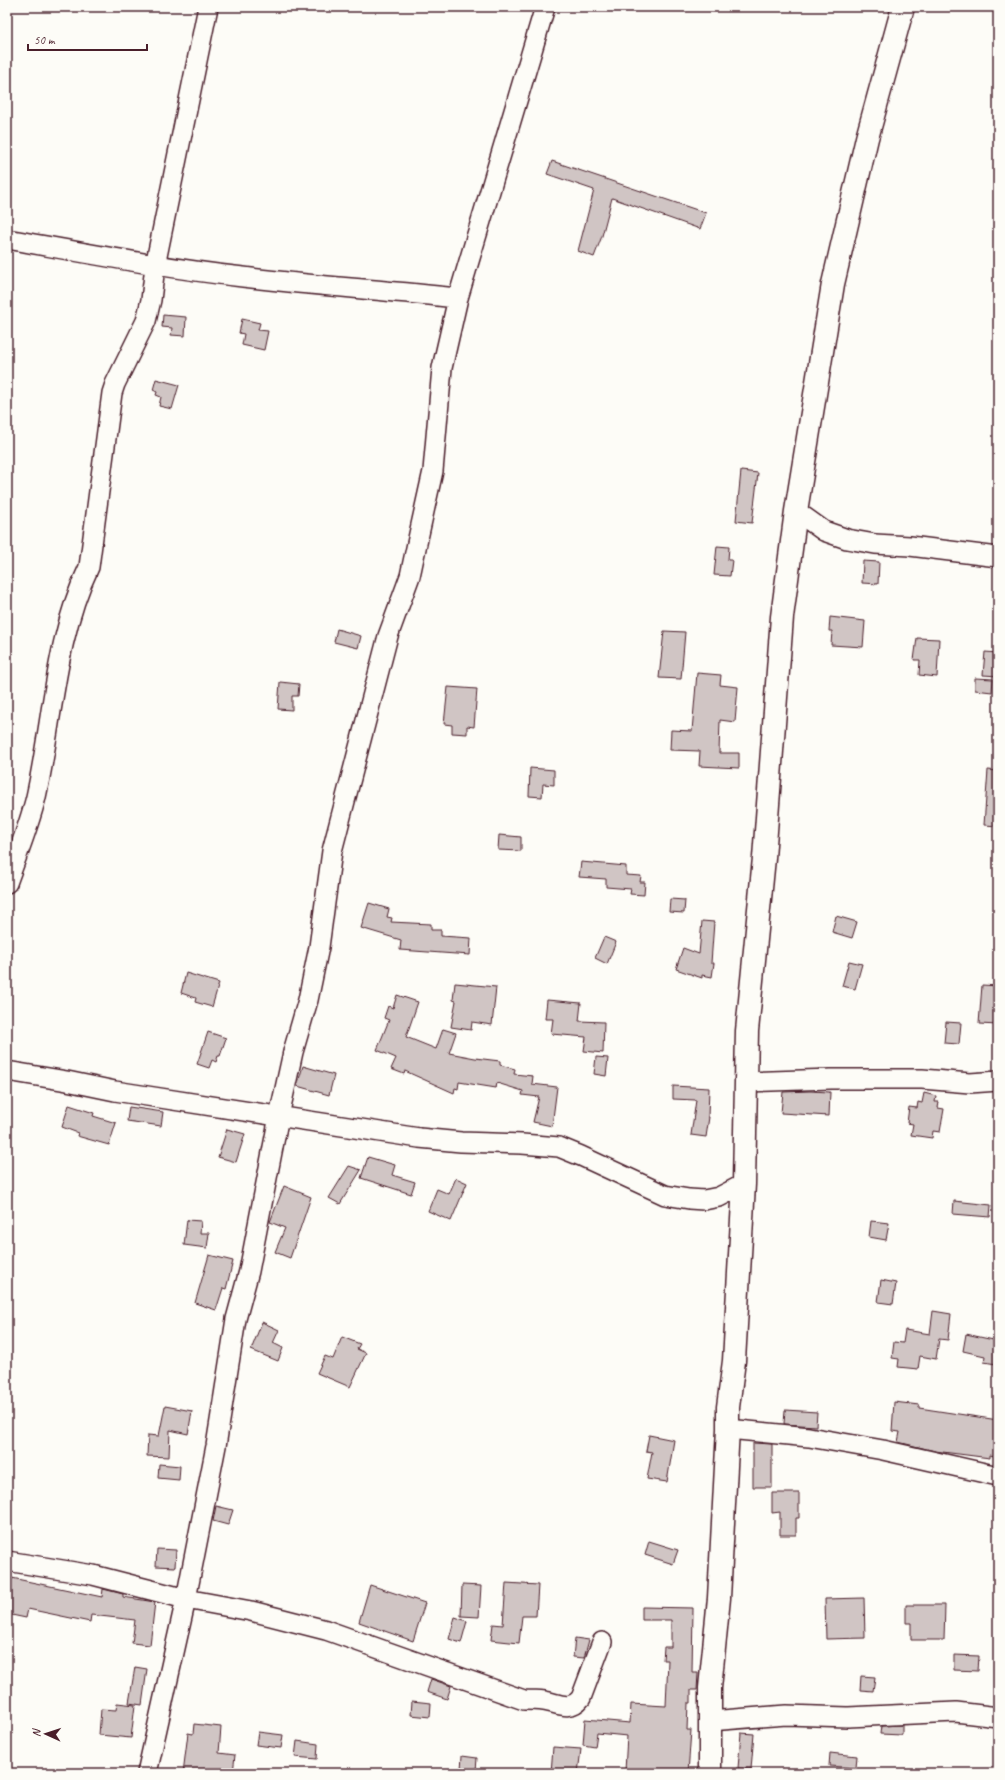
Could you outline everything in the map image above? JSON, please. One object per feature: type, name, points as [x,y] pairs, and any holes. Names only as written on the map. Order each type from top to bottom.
[{"type":"street","points":[[7,883],[36,798],[59,661],[80,585],[89,567],[112,393],[146,321],[151,300],[155,266],[208,7]]},
{"type":"street","points":[[147,1773],[186,1599],[216,1446],[236,1319],[249,1271],[293,1052],[308,1000],[317,955],[332,851],[388,636],[410,576],[433,472],[442,368],[458,298],[545,7]]},
{"type":"street","points":[[710,1773],[710,1688],[719,1598],[728,1408],[734,1361],[744,1184],[747,1031],[764,850],[782,617],[796,511],[833,284],[867,138],[903,7]]},
{"type":"street","points":[[7,239],[155,266],[314,285],[458,298]]},
{"type":"street","points":[[796,511],[824,531],[847,539],[875,544],[910,546],[998,557]]},
{"type":"street","points":[[7,1071],[115,1091],[419,1138],[461,1142],[559,1147],[665,1195],[689,1199],[704,1200],[719,1197],[744,1184]]},
{"type":"street","points":[[746,1082],[831,1079],[922,1079],[970,1083],[998,1081]]},
{"type":"street","points":[[970,1083],[998,1094]]},
{"type":"street","points":[[728,1429],[809,1437],[998,1476]]},
{"type":"street","points":[[7,1562],[93,1575],[186,1599],[251,1611],[326,1630],[524,1700],[544,1701],[566,1706],[576,1703],[581,1698],[602,1642]]},
{"type":"street","points":[[710,1721],[786,1715],[848,1717],[956,1712],[998,1718]]},
{"type":"building","points":[[552,161],[706,213],[700,229],[612,198],[602,236],[594,257],[578,251],[594,190],[547,174]]},
{"type":"building","points":[[163,315],[186,317],[185,336],[171,335],[172,328],[162,327]]},
{"type":"building","points":[[242,319],[260,323],[258,330],[268,331],[264,350],[242,345],[244,334],[239,333]]},
{"type":"building","points":[[156,379],[179,385],[172,409],[159,406],[161,397],[156,395],[157,392],[153,390]]},
{"type":"building","points":[[741,471],[758,473],[752,523],[736,521]]},
{"type":"building","points":[[717,546],[729,547],[728,560],[732,560],[730,576],[714,575]]},
{"type":"building","points":[[863,561],[879,562],[878,584],[862,583]]},
{"type":"building","points":[[830,617],[865,621],[863,647],[831,645],[832,631],[829,631]]},
{"type":"building","points":[[337,629],[361,636],[358,648],[334,642]]},
{"type":"building","points":[[664,631],[685,632],[681,679],[659,678]]},
{"type":"building","points":[[917,638],[939,639],[937,677],[919,675],[920,660],[914,660]]},
{"type":"building","points":[[985,652],[998,653],[998,676],[983,675]]},
{"type":"building","points":[[697,673],[721,675],[720,685],[738,687],[735,722],[720,720],[719,753],[739,753],[739,768],[699,766],[700,751],[670,750],[671,730],[692,731]]},
{"type":"building","points":[[975,678],[993,679],[992,692],[975,690]]},
{"type":"building","points":[[280,682],[299,684],[298,696],[292,696],[292,710],[278,709]]},
{"type":"building","points":[[448,687],[477,689],[474,727],[467,726],[467,734],[452,733],[452,725],[444,724]]},
{"type":"building","points":[[530,768],[554,770],[554,785],[543,784],[542,797],[529,796]]},
{"type":"building","points":[[988,770],[998,771],[998,826],[984,825]]},
{"type":"building","points":[[499,835],[521,837],[521,851],[498,850]]},
{"type":"building","points":[[581,862],[626,866],[626,875],[641,876],[640,882],[645,882],[644,895],[630,894],[631,889],[606,887],[606,879],[579,877]]},
{"type":"building","points":[[670,899],[685,900],[684,913],[669,912]]},
{"type":"building","points":[[369,903],[389,909],[387,917],[392,918],[391,922],[431,924],[431,930],[441,930],[441,936],[471,938],[470,955],[400,950],[401,940],[361,928]]},
{"type":"building","points":[[836,916],[857,922],[852,938],[832,932]]},
{"type":"building","points":[[702,921],[714,922],[711,963],[714,963],[712,977],[702,975],[702,978],[676,969],[683,948],[699,954]]},
{"type":"building","points":[[604,937],[616,942],[607,964],[595,958]]},
{"type":"building","points":[[849,961],[862,964],[855,989],[842,986]]},
{"type":"building","points":[[186,973],[219,983],[212,1007],[195,1002],[196,998],[181,993]]},
{"type":"building","points":[[455,983],[496,987],[492,1025],[472,1022],[471,1030],[451,1027],[456,1001],[453,1000]]},
{"type":"building","points":[[982,985],[998,986],[998,1025],[979,1024]]},
{"type":"building","points":[[397,995],[418,1002],[406,1037],[436,1049],[443,1029],[456,1033],[449,1053],[500,1061],[500,1065],[515,1069],[514,1074],[533,1076],[532,1084],[557,1087],[552,1126],[533,1122],[539,1097],[522,1095],[523,1091],[497,1083],[496,1088],[459,1082],[458,1089],[455,1088],[454,1093],[405,1071],[404,1074],[391,1069],[396,1058],[377,1050],[389,1020],[384,1018],[388,1006],[393,1008]]},
{"type":"building","points":[[547,1000],[581,1003],[579,1021],[604,1022],[603,1053],[584,1051],[586,1037],[551,1034],[553,1019],[545,1019]]},
{"type":"building","points":[[946,1022],[961,1023],[959,1044],[944,1043]]},
{"type":"building","points":[[208,1032],[226,1038],[220,1056],[218,1056],[216,1062],[212,1060],[209,1068],[197,1064]]},
{"type":"building","points":[[596,1057],[608,1058],[606,1076],[594,1074]]},
{"type":"building","points":[[303,1066],[334,1075],[329,1095],[297,1086]]},
{"type":"building","points":[[673,1086],[709,1088],[709,1117],[706,1137],[691,1135],[696,1100],[673,1099]]},
{"type":"building","points":[[783,1092],[830,1092],[829,1116],[781,1113]]},
{"type":"building","points":[[924,1093],[936,1096],[935,1102],[939,1102],[938,1108],[944,1109],[940,1132],[933,1131],[932,1138],[911,1135],[913,1124],[907,1123],[909,1107],[917,1108],[918,1102],[922,1103]]},
{"type":"building","points":[[69,1105],[94,1113],[93,1116],[116,1123],[109,1145],[77,1136],[78,1133],[62,1127]]},
{"type":"building","points":[[129,1107],[163,1112],[161,1126],[127,1121]]},
{"type":"building","points":[[227,1129],[245,1134],[236,1162],[218,1157]]},
{"type":"building","points":[[368,1157],[395,1165],[392,1175],[415,1182],[411,1194],[361,1178]]},
{"type":"building","points":[[349,1166],[361,1170],[340,1204],[329,1198]]},
{"type":"building","points":[[456,1178],[467,1183],[451,1221],[428,1211],[437,1189],[449,1194]]},
{"type":"building","points":[[284,1186],[311,1197],[290,1258],[275,1252],[285,1228],[270,1222]]},
{"type":"building","points":[[954,1201],[991,1205],[990,1217],[953,1214]]},
{"type":"building","points":[[187,1220],[201,1221],[200,1233],[209,1233],[207,1248],[184,1245]]},
{"type":"building","points":[[871,1221],[889,1223],[886,1240],[869,1237]]},
{"type":"building","points":[[209,1255],[233,1261],[226,1289],[223,1288],[216,1310],[195,1303]]},
{"type":"building","points":[[881,1280],[896,1283],[893,1304],[878,1302]]},
{"type":"building","points":[[933,1311],[951,1314],[948,1340],[939,1339],[936,1359],[920,1356],[918,1369],[898,1367],[899,1359],[892,1358],[894,1342],[903,1343],[905,1330],[930,1334]]},
{"type":"building","points":[[262,1322],[279,1330],[273,1343],[283,1348],[278,1361],[251,1350]]},
{"type":"building","points":[[966,1334],[998,1341],[996,1364],[984,1362],[985,1356],[963,1351]]},
{"type":"building","points":[[342,1337],[360,1344],[357,1349],[366,1353],[350,1387],[317,1373],[325,1356],[333,1359]]},
{"type":"building","points":[[894,1402],[919,1405],[919,1408],[998,1420],[998,1457],[990,1455],[990,1458],[935,1451],[898,1442],[900,1432],[892,1431]]},
{"type":"building","points":[[165,1406],[192,1411],[188,1434],[170,1430],[169,1457],[147,1456],[148,1435],[159,1436]]},
{"type":"building","points":[[785,1410],[817,1412],[816,1426],[784,1424]]},
{"type":"building","points":[[649,1435],[674,1440],[667,1482],[647,1479],[652,1452],[646,1451]]},
{"type":"building","points":[[753,1443],[772,1444],[772,1487],[753,1487]]},
{"type":"building","points":[[159,1464],[180,1466],[179,1480],[158,1478]]},
{"type":"building","points":[[772,1493],[799,1493],[799,1518],[796,1518],[796,1535],[780,1535],[780,1512],[772,1513]]},
{"type":"building","points":[[216,1506],[233,1510],[228,1525],[213,1521]]},
{"type":"building","points":[[649,1541],[678,1550],[673,1564],[645,1555]]},
{"type":"building","points":[[157,1549],[176,1550],[175,1567],[156,1566]]},
{"type":"building","points":[[12,1578],[102,1597],[103,1589],[123,1594],[123,1597],[155,1602],[150,1645],[132,1643],[135,1620],[91,1615],[90,1622],[28,1609],[26,1618],[7,1614],[7,1605]]},
{"type":"building","points":[[506,1583],[538,1585],[536,1616],[522,1616],[519,1643],[491,1640],[493,1624],[503,1625]]},
{"type":"building","points":[[370,1585],[425,1603],[413,1641],[359,1622]]},
{"type":"building","points":[[462,1585],[481,1586],[479,1617],[461,1616]]},
{"type":"building","points":[[864,1598],[865,1638],[826,1639],[825,1599]]},
{"type":"building","points":[[906,1605],[945,1605],[944,1640],[911,1640],[911,1623],[906,1623]]},
{"type":"building","points":[[642,1607],[693,1608],[692,1673],[698,1673],[697,1690],[691,1690],[691,1703],[688,1703],[687,1730],[691,1730],[688,1773],[645,1773],[625,1771],[627,1736],[597,1733],[595,1747],[583,1745],[585,1719],[630,1723],[631,1704],[666,1706],[668,1660],[663,1660],[664,1647],[671,1647],[671,1620],[642,1620]]},
{"type":"building","points":[[455,1617],[467,1621],[461,1643],[449,1639]]},
{"type":"building","points":[[575,1638],[589,1640],[584,1658],[573,1657]]},
{"type":"building","points":[[954,1655],[979,1656],[978,1671],[954,1670]]},
{"type":"building","points":[[135,1667],[147,1669],[142,1705],[129,1703]]},
{"type":"building","points":[[861,1676],[875,1677],[873,1691],[860,1690]]},
{"type":"building","points":[[431,1679],[451,1686],[447,1699],[427,1692]]},
{"type":"building","points":[[412,1701],[431,1703],[430,1717],[411,1715]]},
{"type":"building","points":[[117,1703],[135,1705],[131,1738],[99,1735],[101,1709],[116,1710]]},
{"type":"building","points":[[194,1724],[221,1727],[219,1753],[235,1755],[233,1773],[183,1773],[188,1733],[193,1734]]},
{"type":"building","points":[[902,1725],[902,1735],[880,1734],[881,1726]]},
{"type":"building","points":[[258,1732],[283,1735],[281,1748],[256,1745]]},
{"type":"building","points":[[741,1733],[754,1734],[751,1769],[738,1768]]},
{"type":"building","points":[[297,1741],[318,1744],[317,1759],[295,1757]]},
{"type":"building","points":[[553,1747],[581,1749],[578,1773],[551,1773]]},
{"type":"building","points":[[830,1753],[857,1756],[856,1768],[829,1766]]},
{"type":"building","points":[[462,1756],[477,1758],[476,1771],[461,1769]]}]
